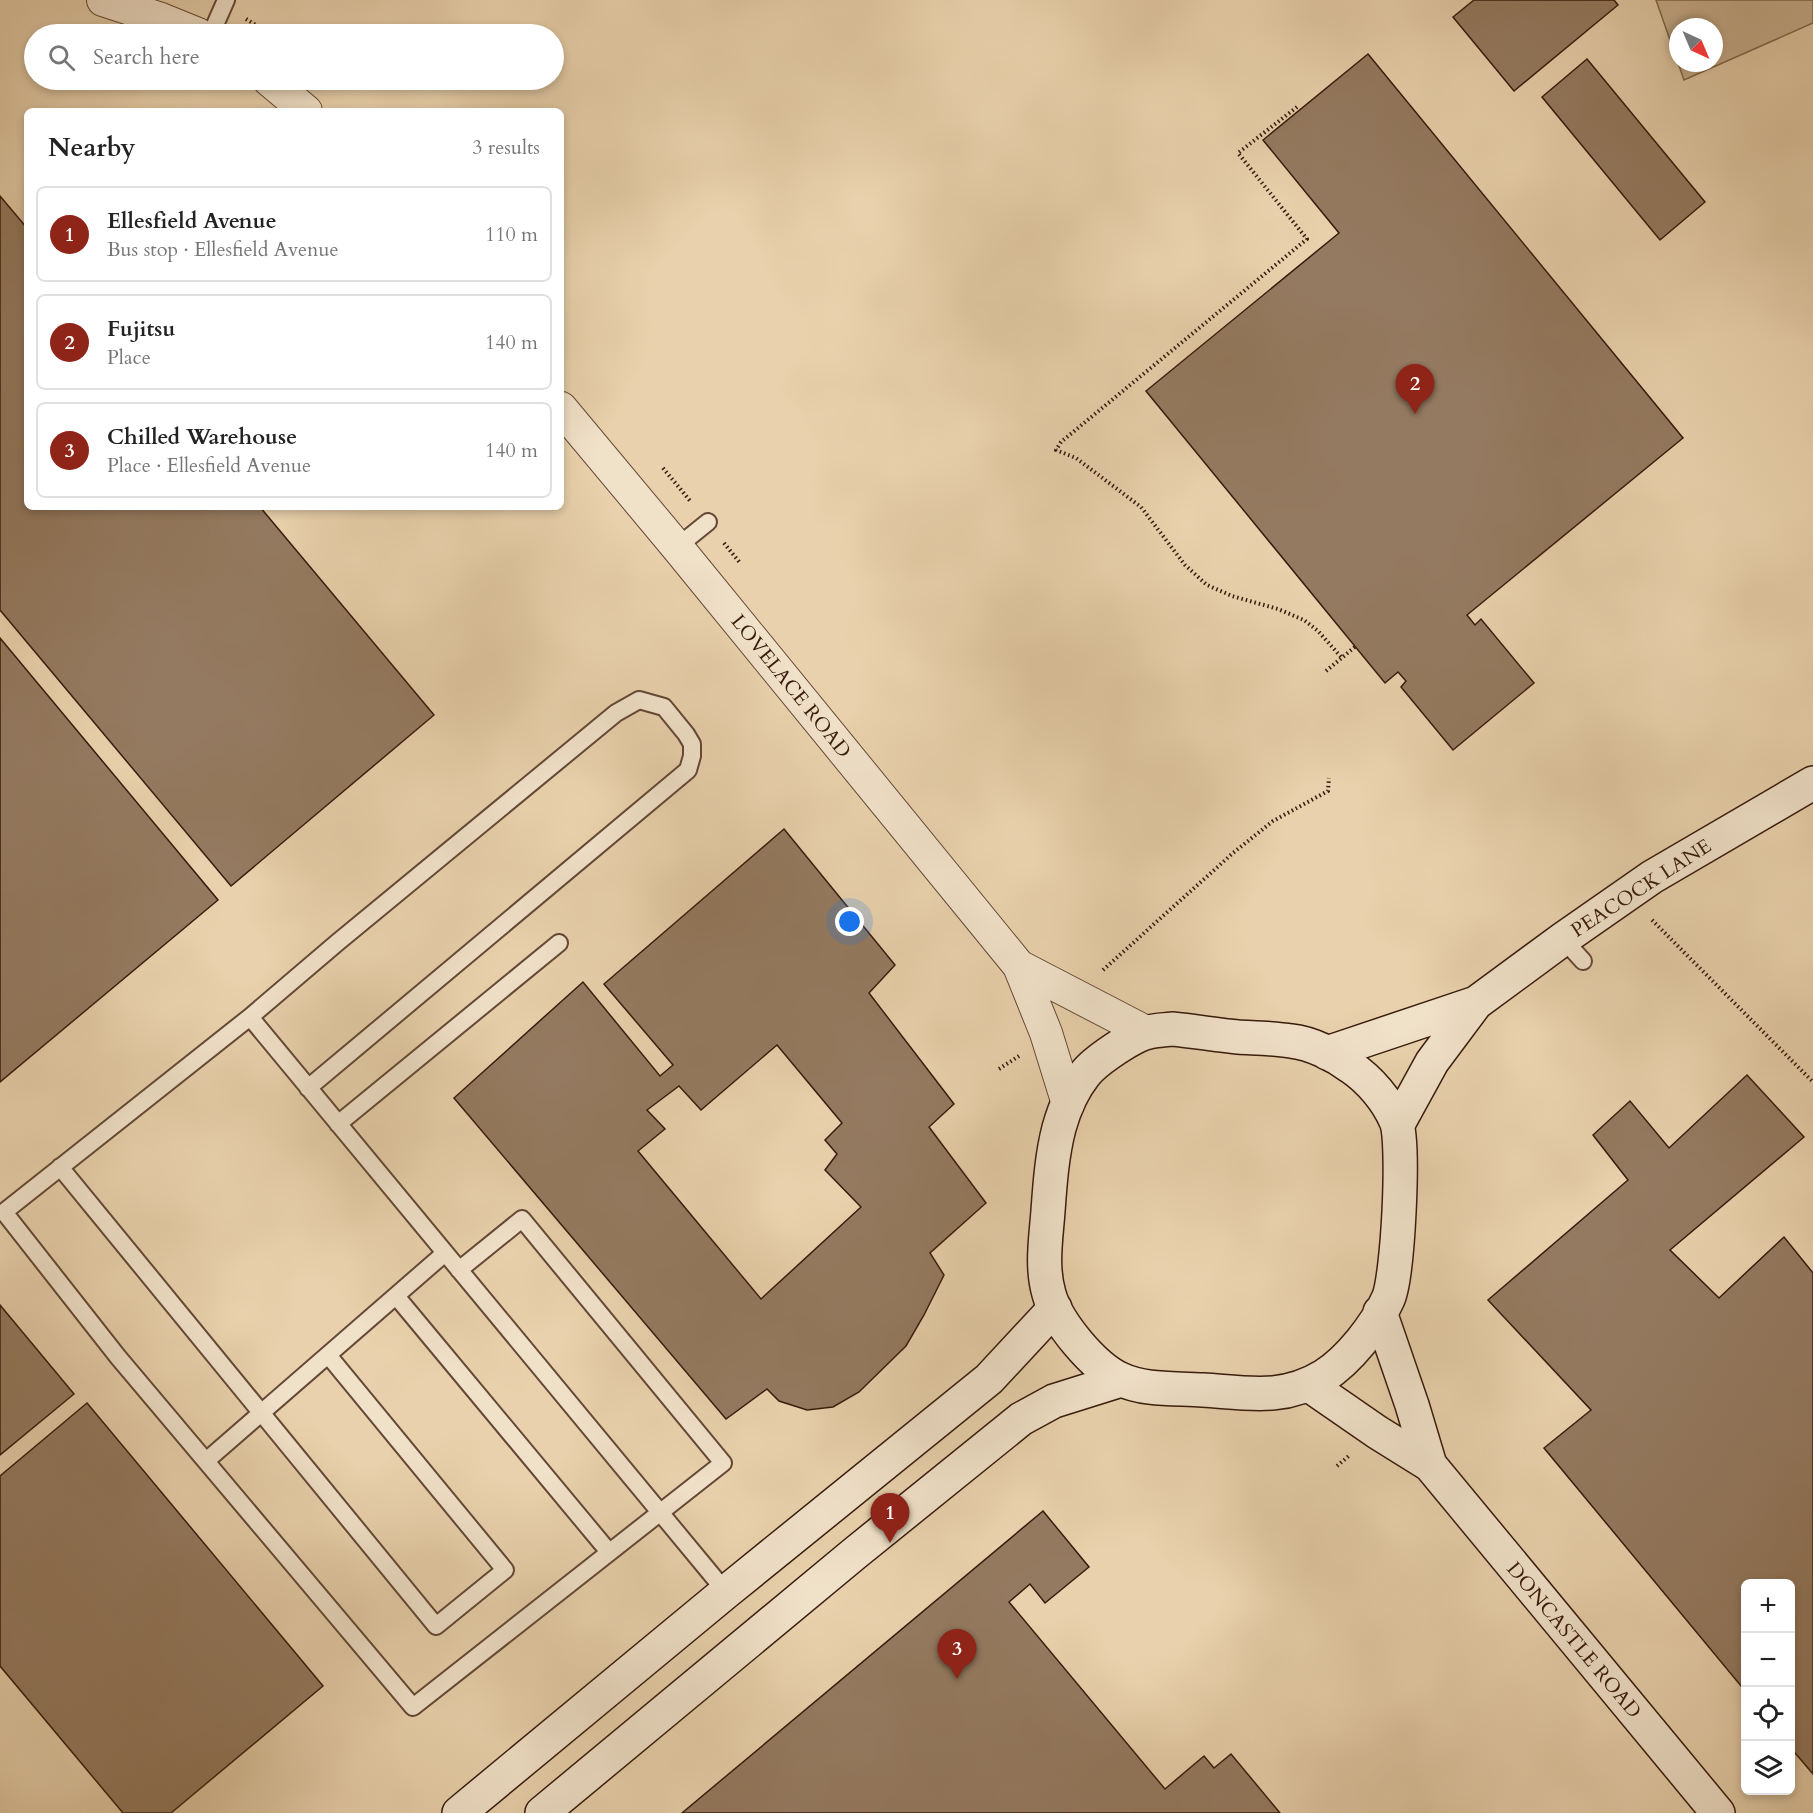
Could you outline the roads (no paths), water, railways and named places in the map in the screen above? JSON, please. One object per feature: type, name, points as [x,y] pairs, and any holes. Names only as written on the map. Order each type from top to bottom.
[{"type":"street","points":[[103,0],[173,24]]},
{"type":"street","points":[[281,90],[302,108]]},
{"type":"street","name":"LOVELACE ROAD","points":[[564,412],[1019,966],[1046,1033],[1068,1104]]},
{"type":"street","name":"PEACOCK LANE","points":[[1327,1053],[1476,1003],[1573,950],[1652,877],[1813,783]]},
{"type":"street","name":"LOVELACE ROAD","points":[[1019,966],[1146,1032]]},
{"type":"street","name":"PEACOCK LANE","points":[[1398,1124],[1432,1062],[1476,1003]]},
{"type":"street","points":[[1172,1029],[1294,1041],[1327,1053],[1350,1066],[1370,1083],[1387,1104],[1398,1124],[1401,1160],[1395,1261],[1389,1297],[1365,1339],[1333,1370],[1309,1385],[1266,1395],[1144,1386],[1121,1380],[1104,1369],[1070,1333],[1055,1308],[1049,1293],[1044,1257],[1051,1170],[1059,1126],[1086,1072],[1113,1050],[1146,1032],[1172,1029]]},
{"type":"street","points":[[459,1813],[726,1592],[989,1379],[1055,1308]]},
{"type":"street","name":"DONCASTLE ROAD","points":[[1380,1312],[1430,1465]]},
{"type":"street","points":[[542,1813],[854,1554],[1021,1419],[1054,1401],[1121,1380]]},
{"type":"street","name":"DONCASTLE ROAD","points":[[1309,1385],[1430,1465],[1718,1813]]},
{"type":"lane","points":[[215,24],[226,0]]},
{"type":"lane","points":[[677,547],[708,522]]},
{"type":"lane","points":[[308,1088],[688,770],[692,756],[692,744],[664,707],[639,700],[616,713],[250,1017],[4,1212],[118,1357],[413,1707],[723,1463],[522,1220],[459,1270]]},
{"type":"lane","points":[[338,1124],[559,943]]},
{"type":"lane","points":[[250,1017],[726,1592]]},
{"type":"lane","points":[[60,1167],[436,1626],[505,1570],[328,1355]]},
{"type":"lane","points":[[206,1461],[445,1253]]},
{"type":"lane","points":[[396,1296],[609,1552]]},
{"type":"place","name":"Fujitsu","points":[[1415,414]]},
{"type":"place","name":"Ellesfield Avenue","points":[[890,1543]]},
{"type":"place","name":"Chilled Warehouse","points":[[957,1679]]}]
